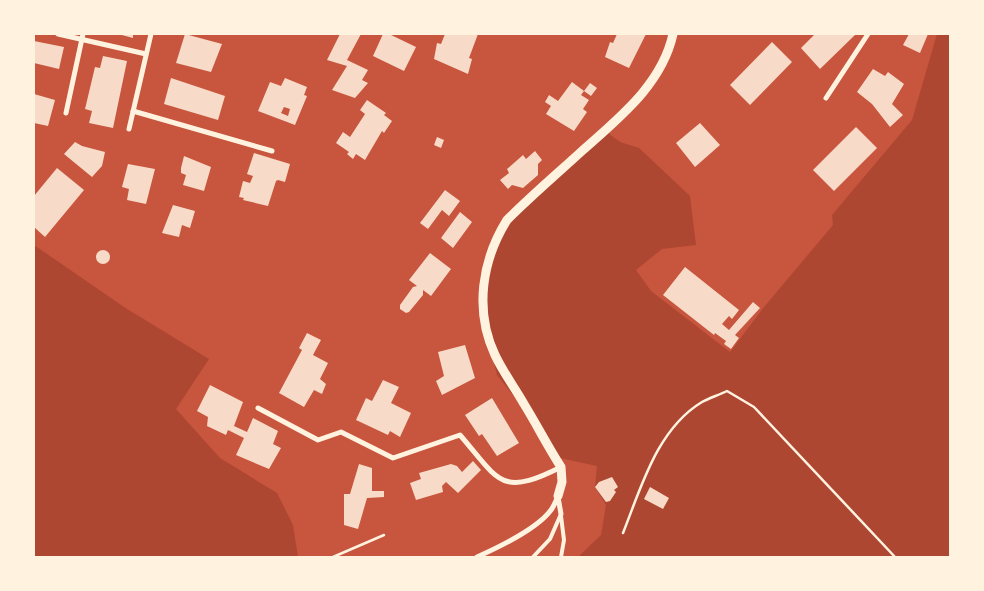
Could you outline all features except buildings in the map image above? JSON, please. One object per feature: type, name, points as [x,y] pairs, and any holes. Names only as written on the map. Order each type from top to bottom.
[{"type":"street","points":[[58,34],[83,37],[146,54]]},
{"type":"street","points":[[129,129],[150,34]]},
{"type":"street","points":[[561,514],[558,496],[561,467],[495,354],[486,328],[482,305],[483,283],[497,236],[507,220],[631,106],[661,68],[670,48],[673,34]]},
{"type":"street","points":[[826,98],[868,34]]},
{"type":"street","points":[[66,113],[83,37]]},
{"type":"street","points":[[133,111],[272,151]]},
{"type":"street","points":[[258,408],[318,440],[341,432],[393,458],[460,435],[498,478],[507,483],[516,484],[561,467]]},
{"type":"street","points":[[477,557],[504,545],[530,528],[551,511],[558,496]]},
{"type":"lane","points":[[532,557],[550,539],[561,514]]},
{"type":"lane","points":[[561,514],[564,534],[561,557]]},
{"type":"path","points":[[623,533],[644,479],[668,432],[701,403],[727,391],[754,407],[895,557]]},
{"type":"path","points":[[333,557],[384,535]]},
{"type":"shaded area","points":[[937,34],[950,34],[950,557],[578,557],[601,535],[606,505],[595,487],[597,466],[555,457],[549,440],[497,375],[482,313],[490,242],[522,200],[604,130],[620,142],[639,148],[690,196],[696,245],[662,249],[636,270],[651,291],[730,352],[764,307],[833,225],[832,215],[912,120]]},
{"type":"shaded area","points":[[34,245],[124,307],[209,359],[176,409],[220,458],[277,493],[293,525],[298,557],[34,557]]}]
